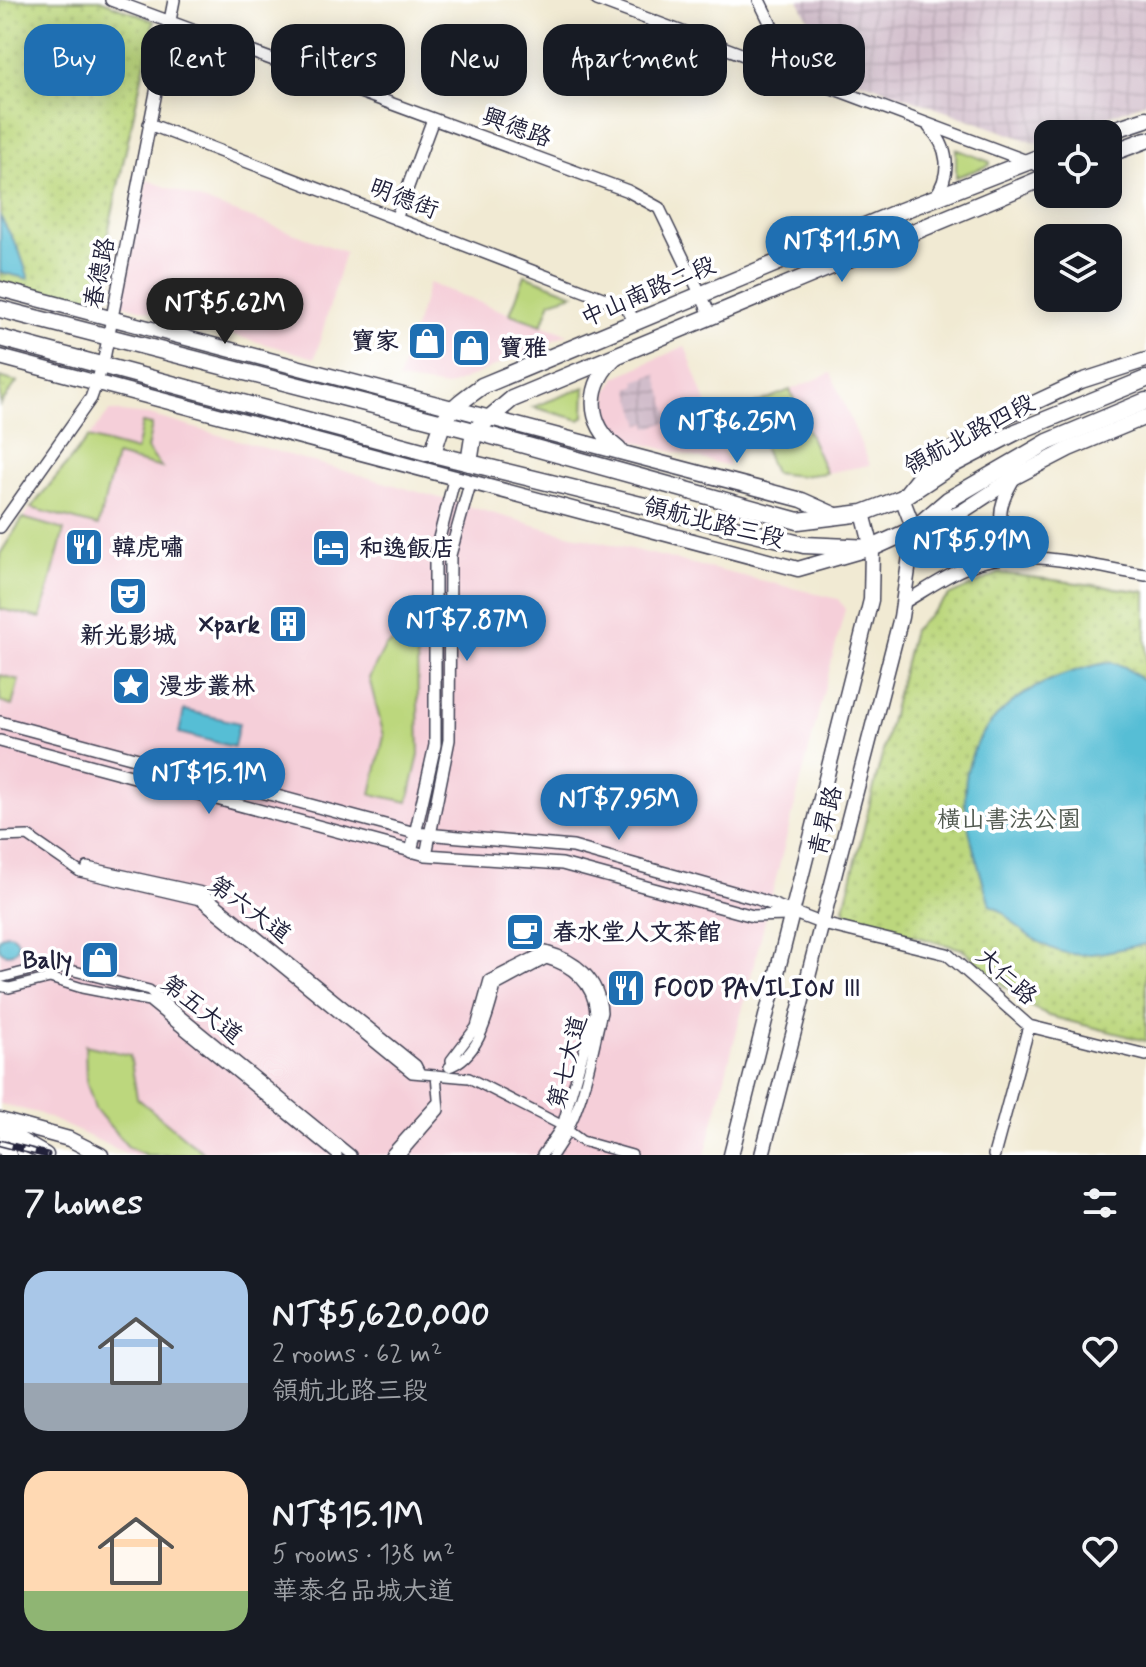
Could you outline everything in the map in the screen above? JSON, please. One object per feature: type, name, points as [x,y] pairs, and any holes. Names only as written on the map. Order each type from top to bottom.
[{"type":"main road","points":[[1122,127],[1146,119]]},
{"type":"main road","points":[[1122,149],[1146,140]]},
{"type":"main road","name":"中山南路二段","points":[[433,454],[441,422],[455,406],[482,386],[1034,159]]},
{"type":"main road","name":"中山南路二段","points":[[474,431],[512,399],[1034,182]]},
{"type":"main road","name":"領航北路三段","points":[[0,309],[441,422],[798,521],[863,513],[902,498]]},
{"type":"main road","name":"領航北路三段","points":[[0,338],[433,454],[792,544],[872,548]]},
{"type":"main road","name":"領航北路四段","points":[[902,498],[952,465],[1016,432],[1146,379]]},
{"type":"main road","name":"領航北路四段","points":[[872,548],[914,529],[948,500],[1048,442],[1146,401]]},
{"type":"main road","points":[[469,463],[474,431]]},
{"type":"street","name":"興德路","points":[[111,0],[628,191],[659,208],[711,316]]},
{"type":"street","name":"春德路","points":[[0,527],[89,400],[103,364],[174,0]]},
{"type":"street","points":[[597,0],[743,55]]},
{"type":"street","points":[[759,0],[771,24]]},
{"type":"street","points":[[854,96],[1034,164]]},
{"type":"street","points":[[396,219],[433,119]]},
{"type":"street","points":[[926,123],[942,139],[947,156],[942,186],[934,198]]},
{"type":"street","name":"明德街","points":[[149,124],[626,307],[635,322]]},
{"type":"street","name":"領航北路三段","points":[[0,289],[455,406],[802,500],[838,516]]},
{"type":"street","points":[[620,354],[596,382],[592,403],[598,424],[608,441],[623,452]]},
{"type":"street","name":"領航北路三段","points":[[0,357],[798,569],[872,548]]},
{"type":"street","name":"領航北路四段","points":[[902,498],[929,464],[1006,416],[1081,381],[1146,360]]},
{"type":"street","name":"領航北路四段","points":[[914,529],[960,513],[1015,477],[1069,449],[1146,417]]},
{"type":"street","points":[[411,852],[435,745],[435,554],[454,480],[433,454]]},
{"type":"street","points":[[426,855],[449,740],[450,555],[470,484],[469,463]]},
{"type":"street","points":[[1015,477],[1000,503],[1001,521],[1009,538],[1025,554]]},
{"type":"street","name":"青昇路","points":[[762,1155],[903,603],[914,529],[902,498]]},
{"type":"street","name":"青昇路","points":[[731,1155],[871,600],[872,548],[863,513]]},
{"type":"street","points":[[914,529],[964,537],[1041,560]]},
{"type":"street","points":[[903,603],[983,561],[1041,560],[1146,575]]},
{"type":"street","points":[[0,722],[415,833],[573,847],[758,899],[792,915]]},
{"type":"street","points":[[0,741],[411,852],[562,864],[753,916],[792,915]]},
{"type":"street","points":[[0,830],[29,833]]},
{"type":"street","points":[[0,837],[29,833]]},
{"type":"street","name":"第六大道","points":[[29,833],[81,866],[202,892],[416,1065],[419,1071],[469,1078],[566,1129],[582,1141],[632,1155]]},
{"type":"street","name":"大仁路","points":[[792,915],[947,954],[1029,1026],[1146,1055]]},
{"type":"street","name":"第七大道","points":[[436,1075],[452,1066],[451,1060],[476,1027],[489,980],[546,951],[574,959],[601,996],[602,1012],[566,1129]]},
{"type":"street","name":"第五大道","points":[[0,978],[51,965],[149,990],[351,1155]]},
{"type":"street","name":"第五大道","points":[[0,986],[9,988],[50,978],[82,988],[149,1001],[337,1155]]},
{"type":"street","points":[[994,1155],[1029,1026]]},
{"type":"street","points":[[400,1155],[439,1110],[436,1075]]},
{"type":"street","points":[[390,1155],[437,1103]]},
{"type":"street","points":[[0,1120],[69,1139],[101,1155]]},
{"type":"street","points":[[0,1128],[46,1155]]},
{"type":"street","points":[[542,1155],[566,1129]]},
{"type":"street","points":[[553,1155],[566,1129]]},
{"type":"street","points":[[0,1143],[9,1155]]},
{"type":"shaded area","points":[[798,0],[1146,0],[1146,102],[1098,120],[1034,120],[1034,143],[865,83],[865,24],[811,24]]},
{"type":"shaded area","points":[[147,180],[345,252],[315,358],[122,304]]},
{"type":"shaded area","points":[[429,283],[568,334],[447,387],[398,380]]},
{"type":"shaded area","points":[[685,346],[729,466],[629,440],[609,419],[607,392],[616,377]]},
{"type":"shaded area","points":[[831,373],[870,465],[826,473],[790,390]]},
{"type":"shaded area","points":[[656,374],[671,421],[648,428],[647,423],[641,425],[629,388],[637,386],[635,381]]},
{"type":"shaded area","points":[[110,411],[149,415],[548,529],[838,599],[845,609],[705,1155],[130,1155],[38,1113],[0,1104],[0,554],[23,518]]},
{"type":"green space","points":[[0,0],[100,0],[154,21],[153,24],[141,24],[141,81],[94,297],[85,304],[0,282]]},
{"type":"green space","points":[[956,149],[990,162],[990,165],[956,177]]},
{"type":"green space","points":[[525,275],[574,294],[551,301],[542,325],[510,314]]},
{"type":"green space","points":[[0,377],[17,382],[0,405]]},
{"type":"green space","points":[[585,387],[584,417],[580,420],[533,407]]},
{"type":"green space","points":[[790,390],[826,473],[801,476],[774,473],[747,407]]},
{"type":"green space","points":[[142,423],[152,425],[147,449],[162,468],[116,456],[98,526],[31,508],[88,438],[136,451]]},
{"type":"green space","points":[[23,518],[64,530],[41,618],[0,609],[0,554]]},
{"type":"green space","points":[[959,544],[984,552],[945,568],[943,565]]},
{"type":"green space","name":"橫山書法公園","points":[[1000,573],[1146,592],[1146,1041],[1049,1016],[1022,1001],[962,949],[850,919],[844,908],[913,630],[950,595]]},
{"type":"green space","points":[[391,643],[417,648],[419,755],[408,802],[371,794],[384,736],[369,678],[385,647]]},
{"type":"green space","points":[[0,675],[19,680],[12,706],[0,702]]},
{"type":"green space","points":[[85,1045],[130,1055],[137,1098],[206,1155],[146,1155],[128,1147],[95,1109],[86,1080]]},
{"type":"water","points":[[0,216],[19,250],[29,279],[0,272]]},
{"type":"water","points":[[1111,662],[1125,667],[1146,683],[1146,944],[1083,955],[1070,954],[1042,944],[990,905],[968,823],[966,779],[973,752],[987,728],[1006,708],[1054,679]]},
{"type":"water","points":[[184,710],[239,723],[234,747],[179,733]]},
{"type":"water","points":[[4,935],[12,935],[17,940],[17,948],[12,953],[4,953],[-1,948],[-1,940]]},
{"type":"railway","points":[[0,1143],[47,1155]]},
{"type":"place","name":"寶家","points":[[427,341]]},
{"type":"place","name":"寶雅","points":[[471,348]]},
{"type":"place","name":"韓虎嘯","points":[[84,547]]},
{"type":"place","name":"和逸飯店","points":[[331,548]]},
{"type":"place","name":"新光影城","points":[[128,596]]},
{"type":"place","name":"Xpark","points":[[288,624]]},
{"type":"place","name":"漫步叢林","points":[[131,686]]},
{"type":"place","name":"春水堂人文茶館","points":[[525,932]]},
{"type":"place","name":"Bally","points":[[100,960]]},
{"type":"place","name":"FOOD PAVILION Ⅲ","points":[[626,988]]}]
